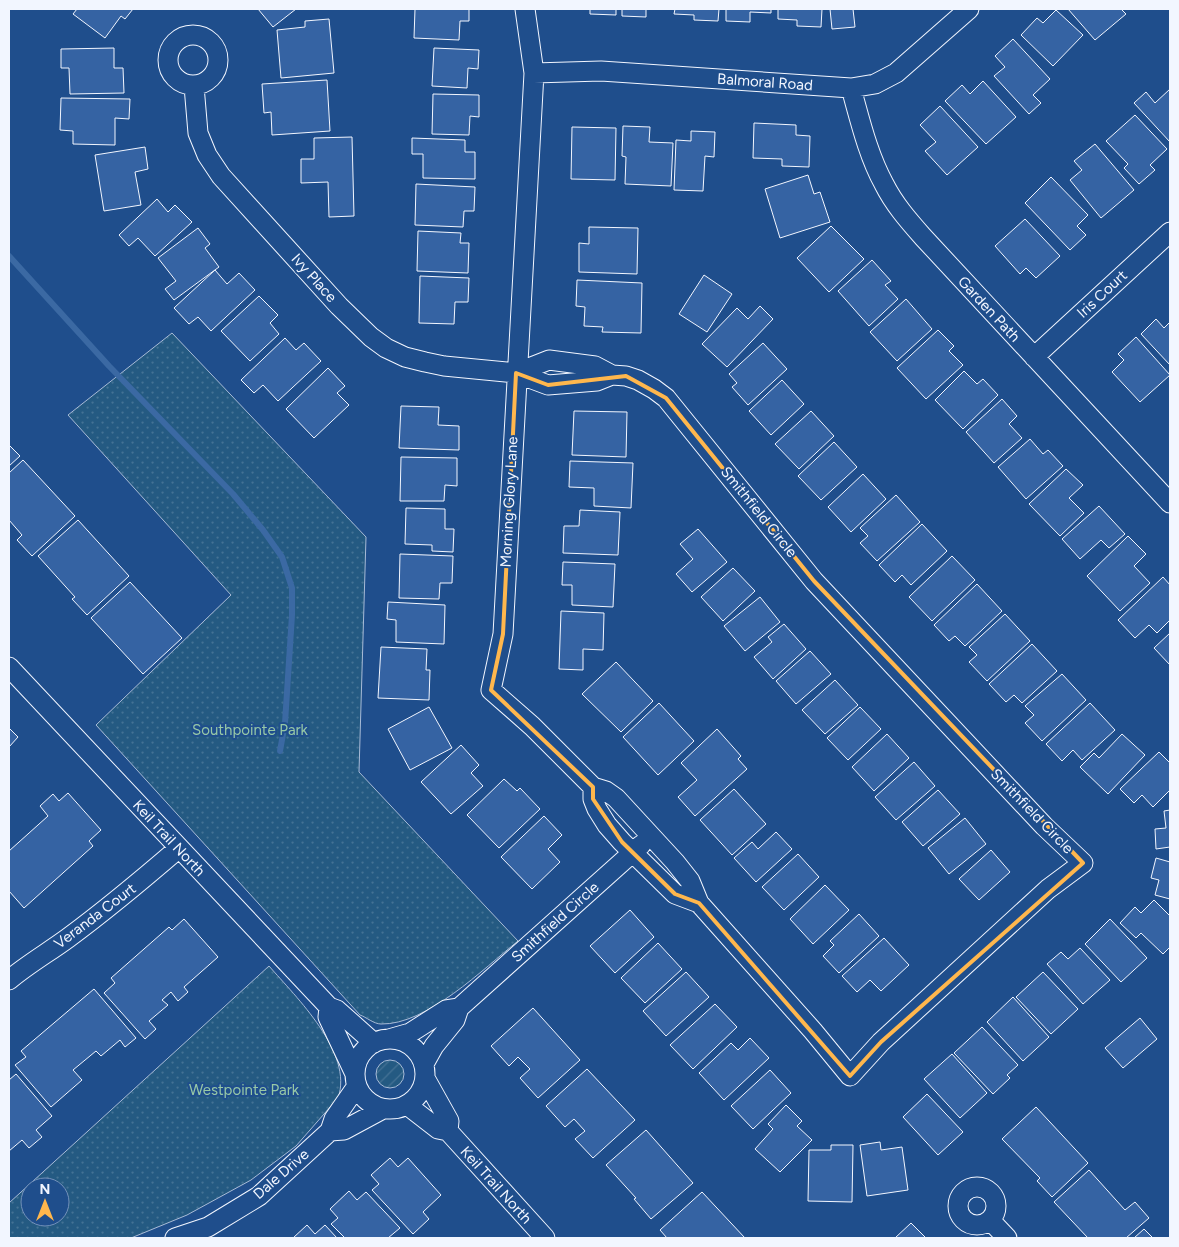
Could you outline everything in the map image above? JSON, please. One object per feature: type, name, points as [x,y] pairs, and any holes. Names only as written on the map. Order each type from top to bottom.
[{"type":"street","name":"Morning Glory Lane","points":[[525,9],[534,73],[503,634],[490,690],[532,726],[593,787]]},
{"type":"street","name":"Balmoral Road","points":[[534,73],[601,71],[851,88],[875,84],[896,73],[969,9]]},
{"type":"street","name":"Ivy Place","points":[[194,86],[198,133],[207,155],[221,176],[339,306],[371,337],[386,348],[405,357],[425,362],[452,367],[516,373]]},
{"type":"street","name":"Garden Path","points":[[851,88],[872,158],[883,183],[897,206],[923,237],[1170,503]]},
{"type":"street","name":"Iris Court","points":[[1034,357],[1170,232]]},
{"type":"street","name":"Smithfield Circle","points":[[516,373],[549,360],[595,366],[612,375],[626,376],[638,380],[666,398],[814,581],[1044,826],[1083,863],[1048,890],[881,1042],[850,1076],[813,1031],[699,903],[690,882],[675,862],[616,798],[606,790],[593,787]]},
{"type":"street","name":"Keil Trail North","points":[[9,667],[329,1007],[337,1010],[382,1041]]},
{"type":"street","points":[[593,787],[593,799],[597,809],[608,825],[632,852],[675,894],[699,903]]},
{"type":"street","name":"Smithfield Circle","points":[[424,1071],[434,1046],[455,1020],[459,1008],[651,836]]},
{"type":"street","name":"Veranda Court","points":[[9,980],[75,933],[179,848]]},
{"type":"street","points":[[329,1007],[328,1017],[363,1096],[372,1104],[383,1109],[395,1109],[407,1105],[416,1098],[422,1089],[424,1071]]},
{"type":"street","name":"Smithfield Circle","points":[[382,1041],[410,1033],[446,1010],[459,1008]]},
{"type":"street","points":[[356,1080],[356,1065],[360,1056],[382,1041],[400,1041],[410,1046],[418,1054],[424,1071],[449,1121],[448,1131],[438,1130],[407,1105]]},
{"type":"street","name":"Dale Drive","points":[[175,1238],[208,1227],[259,1196],[330,1131],[334,1119],[356,1080]]},
{"type":"street","name":"Dale Drive","points":[[330,1131],[344,1130],[383,1109]]},
{"type":"street","name":"Keil Trail North","points":[[448,1131],[544,1238]]},
{"type":"street","points":[[990,1220],[1007,1238]]},
{"type":"highlighted area","points":[[516,373],[548,385],[626,376],[666,398],[814,581],[1083,863],[881,1042],[850,1076],[699,903],[675,894],[622,842],[593,799],[593,787],[491,690],[503,634]]},
{"type":"green space","name":"Southpointe Park","points":[[172,333],[366,537],[359,772],[518,941],[471,980],[435,1006],[399,1022],[378,1024],[360,1015],[96,725],[231,595],[68,415]]},
{"type":"green space","name":"Westpointe Park","points":[[269,966],[320,1027],[338,1063],[341,1081],[338,1098],[296,1146],[251,1180],[187,1215],[131,1238],[9,1238],[9,1203],[20,1193],[20,1227],[70,1227],[70,1177],[38,1177]]},
{"type":"green space","points":[[390,1060],[400,1064],[404,1074],[400,1084],[390,1088],[380,1084],[376,1074],[380,1064]]},
{"type":"building","points":[[77,9],[133,9],[125,19],[121,16],[105,38],[73,14]]},
{"type":"building","points":[[258,9],[296,9],[273,27]]},
{"type":"building","points":[[415,9],[469,9],[469,21],[460,21],[459,40],[414,38]]},
{"type":"building","points":[[590,9],[616,9],[616,15],[590,14]]},
{"type":"building","points":[[622,9],[646,9],[646,17],[622,16]]},
{"type":"building","points":[[675,9],[719,9],[718,21],[694,20],[694,15],[674,14]]},
{"type":"building","points":[[726,9],[771,9],[771,13],[750,12],[750,22],[726,21]]},
{"type":"building","points":[[778,9],[822,9],[821,27],[797,26],[797,20],[778,19]]},
{"type":"building","points":[[830,9],[853,9],[855,27],[832,29]]},
{"type":"building","points":[[1068,9],[1121,9],[1126,14],[1095,40]]},
{"type":"building","points":[[1056,10],[1083,35],[1053,66],[1021,35],[1037,18],[1043,23]]},
{"type":"building","points":[[329,19],[334,73],[281,78],[277,30],[305,27],[305,21]]},
{"type":"building","points":[[1013,39],[1050,79],[1033,95],[1041,103],[1029,114],[994,76],[1005,67],[995,56]]},
{"type":"building","points":[[114,48],[114,68],[123,68],[124,93],[70,94],[69,68],[61,68],[61,49]]},
{"type":"building","points":[[434,48],[479,50],[478,69],[468,68],[467,88],[432,86]]},
{"type":"building","points":[[327,80],[330,131],[272,135],[271,112],[264,113],[262,84]]},
{"type":"building","points":[[983,81],[1016,117],[986,144],[945,101],[962,85],[970,94]]},
{"type":"building","points":[[1170,89],[1170,142],[1134,103],[1146,92],[1155,103]]},
{"type":"building","points":[[433,94],[479,95],[479,117],[470,116],[469,135],[432,134]]},
{"type":"building","points":[[61,98],[130,99],[129,119],[115,118],[115,145],[73,144],[73,131],[60,130]]},
{"type":"building","points":[[940,106],[978,147],[947,175],[925,151],[936,142],[920,125]]},
{"type":"building","points":[[1135,115],[1167,149],[1150,165],[1155,170],[1139,184],[1124,168],[1128,164],[1106,141]]},
{"type":"building","points":[[754,123],[796,125],[796,135],[810,136],[809,167],[782,166],[782,159],[753,158]]},
{"type":"building","points":[[623,126],[650,127],[649,142],[673,143],[671,186],[625,184],[626,157],[622,156]]},
{"type":"building","points":[[572,127],[616,128],[615,180],[571,179]]},
{"type":"building","points":[[691,131],[715,132],[714,157],[705,156],[703,191],[674,190],[676,140],[691,141]]},
{"type":"building","points":[[352,137],[354,216],[329,217],[328,182],[301,183],[301,159],[314,159],[314,138]]},
{"type":"building","points":[[412,138],[465,140],[465,152],[475,152],[475,179],[423,178],[423,154],[412,154]]},
{"type":"building","points":[[1095,144],[1134,190],[1101,218],[1070,180],[1082,170],[1074,161]]},
{"type":"building","points":[[145,147],[148,169],[135,172],[141,205],[104,211],[95,155]]},
{"type":"building","points":[[808,175],[814,194],[820,192],[830,222],[780,238],[765,189]]},
{"type":"building","points":[[1051,177],[1088,215],[1077,226],[1086,235],[1070,250],[1025,203]]},
{"type":"building","points":[[416,184],[475,187],[474,211],[464,211],[463,227],[415,225]]},
{"type":"building","points":[[157,199],[168,212],[175,205],[192,222],[155,256],[138,238],[129,246],[119,235]]},
{"type":"building","points":[[1025,219],[1060,256],[1036,278],[1026,268],[1020,274],[995,246]]},
{"type":"building","points":[[831,226],[864,259],[829,292],[797,258]]},
{"type":"building","points":[[589,227],[638,228],[637,274],[579,272],[579,243],[589,244]]},
{"type":"building","points":[[198,228],[210,244],[205,248],[219,267],[174,300],[165,289],[176,281],[158,258]]},
{"type":"building","points":[[418,231],[461,233],[460,243],[469,243],[468,273],[417,271]]},
{"type":"building","points":[[872,260],[891,281],[885,285],[898,299],[869,326],[838,291]]},
{"type":"building","points":[[215,270],[227,284],[239,273],[255,290],[211,331],[198,317],[189,324],[174,308]]},
{"type":"building","points":[[704,275],[732,294],[707,332],[679,314]]},
{"type":"building","points":[[420,276],[469,278],[468,302],[455,302],[454,324],[419,323]]},
{"type":"building","points":[[577,280],[642,283],[641,333],[602,332],[603,327],[584,326],[585,307],[576,306]]},
{"type":"building","points":[[259,296],[278,315],[270,323],[279,334],[250,361],[221,331]]},
{"type":"building","points":[[906,299],[932,329],[897,361],[870,332]]},
{"type":"building","points":[[760,306],[773,319],[727,367],[702,344],[737,308],[748,319]]},
{"type":"building","points":[[1156,319],[1164,328],[1170,322],[1170,365],[1141,334]]},
{"type":"building","points":[[938,330],[954,346],[949,351],[963,365],[926,399],[897,368]]},
{"type":"building","points":[[1136,337],[1170,375],[1140,402],[1112,372],[1124,360],[1118,354]]},
{"type":"building","points":[[285,338],[296,350],[304,343],[321,361],[278,401],[263,385],[254,393],[241,380]]},
{"type":"building","points":[[763,343],[787,369],[748,405],[732,387],[737,383],[729,374]]},
{"type":"building","points":[[328,368],[345,386],[337,393],[349,405],[314,438],[286,409]]},
{"type":"building","points":[[964,371],[977,384],[983,379],[998,395],[963,429],[935,400]]},
{"type":"building","points":[[782,380],[804,404],[771,435],[749,411]]},
{"type":"building","points":[[1002,399],[1017,416],[1009,424],[1022,438],[994,463],[966,432]]},
{"type":"building","points":[[401,406],[439,407],[438,425],[459,426],[459,450],[399,448]]},
{"type":"building","points":[[574,411],[627,412],[626,457],[572,455]]},
{"type":"building","points":[[811,411],[834,436],[799,469],[775,444]]},
{"type":"building","points":[[1030,439],[1043,454],[1048,450],[1063,466],[1026,499],[998,467]]},
{"type":"building","points":[[834,442],[857,467],[821,500],[798,476]]},
{"type":"building","points":[[9,445],[20,456],[9,466]]},
{"type":"building","points":[[401,457],[457,458],[457,486],[445,485],[444,501],[400,501]]},
{"type":"building","points":[[23,460],[75,516],[32,556],[17,540],[22,535],[9,520],[9,473]]},
{"type":"building","points":[[570,461],[633,463],[631,508],[594,506],[594,488],[569,487]]},
{"type":"building","points":[[1066,469],[1083,485],[1069,498],[1084,513],[1060,536],[1029,504]]},
{"type":"building","points":[[863,474],[886,499],[851,532],[828,507]]},
{"type":"building","points":[[896,495],[920,522],[877,561],[860,543],[868,536],[860,528]]},
{"type":"building","points":[[1099,506],[1125,534],[1109,548],[1101,540],[1080,559],[1062,539]]},
{"type":"building","points":[[406,508],[445,509],[445,529],[454,529],[453,552],[432,551],[432,545],[405,544]]},
{"type":"building","points":[[580,510],[620,512],[618,555],[563,553],[564,526],[579,526]]},
{"type":"building","points":[[78,520],[129,576],[87,615],[72,599],[75,597],[38,556]]},
{"type":"building","points":[[922,524],[947,551],[911,585],[902,575],[895,582],[879,565]]},
{"type":"building","points":[[698,529],[727,562],[692,592],[676,574],[693,559],[680,544]]},
{"type":"building","points":[[1128,536],[1146,554],[1134,566],[1150,583],[1120,611],[1087,576]]},
{"type":"building","points":[[400,554],[453,556],[452,583],[440,583],[439,599],[399,598]]},
{"type":"building","points":[[952,556],[975,580],[932,621],[909,597]]},
{"type":"building","points":[[563,562],[615,564],[613,607],[572,605],[572,585],[562,585]]},
{"type":"building","points":[[733,568],[755,591],[723,621],[701,597]]},
{"type":"building","points":[[1163,577],[1170,585],[1170,620],[1157,633],[1149,625],[1135,638],[1118,620]]},
{"type":"building","points":[[130,582],[182,638],[143,674],[91,618]]},
{"type":"building","points":[[977,584],[1002,611],[965,646],[955,636],[949,641],[934,625]]},
{"type":"building","points":[[760,597],[780,622],[745,651],[724,626]]},
{"type":"building","points":[[388,602],[445,605],[444,644],[396,642],[396,620],[387,619]]},
{"type":"building","points":[[561,611],[604,613],[603,650],[583,649],[583,670],[559,669]]},
{"type":"building","points":[[1005,614],[1030,641],[987,681],[969,662],[977,655],[969,647]]},
{"type":"building","points":[[784,624],[806,649],[773,679],[754,657],[772,642],[768,637]]},
{"type":"building","points":[[1170,633],[1170,665],[1154,648]]},
{"type":"building","points":[[1032,644],[1057,671],[1022,703],[1014,695],[1006,702],[989,684]]},
{"type":"building","points":[[381,647],[427,649],[426,670],[430,670],[429,700],[378,698]]},
{"type":"building","points":[[810,651],[831,674],[796,704],[776,681]]},
{"type":"building","points":[[616,662],[653,701],[621,732],[582,694]]},
{"type":"building","points":[[1062,674],[1086,700],[1042,741],[1025,723],[1034,715],[1025,706]]},
{"type":"building","points":[[835,680],[858,705],[825,734],[802,710]]},
{"type":"building","points":[[659,703],[694,741],[658,775],[623,737]]},
{"type":"building","points":[[1090,703],[1115,730],[1082,760],[1073,750],[1062,761],[1046,744]]},
{"type":"building","points":[[429,707],[452,748],[410,770],[388,729]]},
{"type":"building","points":[[860,707],[881,729],[848,760],[827,738]]},
{"type":"building","points":[[9,728],[18,737],[9,747]]},
{"type":"building","points":[[717,729],[741,756],[738,759],[747,769],[695,816],[678,797],[697,780],[681,763]]},
{"type":"building","points":[[887,734],[909,758],[874,791],[852,767]]},
{"type":"building","points":[[1122,734],[1145,755],[1108,794],[1080,767],[1094,753],[1099,758]]},
{"type":"building","points":[[461,745],[479,765],[471,773],[483,786],[451,814],[421,782]]},
{"type":"building","points":[[1159,752],[1170,763],[1170,790],[1153,807],[1142,795],[1134,803],[1120,789]]},
{"type":"building","points":[[914,762],[935,786],[896,820],[875,797]]},
{"type":"building","points":[[504,779],[517,791],[520,788],[540,809],[499,848],[467,815]]},
{"type":"building","points":[[734,789],[766,824],[732,855],[700,820]]},
{"type":"building","points":[[938,790],[960,814],[923,846],[902,822]]},
{"type":"building","points":[[68,793],[101,830],[89,841],[93,846],[24,908],[9,891],[9,851],[48,816],[40,806],[53,794],[59,801]]},
{"type":"building","points":[[1170,810],[1170,847],[1156,849],[1155,829],[1166,828],[1164,811]]},
{"type":"building","points":[[544,816],[562,835],[548,849],[560,862],[532,889],[501,857]]},
{"type":"building","points":[[965,818],[986,844],[949,874],[928,848]]},
{"type":"building","points":[[776,832],[792,849],[756,882],[734,858],[752,842],[758,849]]},
{"type":"building","points":[[991,850],[1010,872],[979,900],[959,879]]},
{"type":"building","points":[[798,854],[819,877],[784,910],[762,887]]},
{"type":"building","points":[[1156,858],[1170,862],[1170,899],[1155,895],[1159,880],[1151,878]]},
{"type":"building","points":[[825,885],[849,910],[813,944],[790,919]]},
{"type":"building","points":[[1154,900],[1170,916],[1170,947],[1163,954],[1141,933],[1136,938],[1120,923],[1135,907],[1141,913]]},
{"type":"building","points":[[630,910],[654,937],[615,973],[590,946]]},
{"type":"building","points":[[859,914],[879,936],[839,973],[823,956],[834,945],[830,941]]},
{"type":"building","points":[[184,919],[218,957],[184,987],[188,992],[178,1001],[171,992],[162,1000],[168,1005],[149,1021],[156,1029],[145,1039],[104,993],[115,983],[111,978],[169,927],[172,930]]},
{"type":"building","points":[[1110,919],[1147,958],[1121,982],[1085,944]]},
{"type":"building","points":[[884,938],[909,965],[881,991],[870,980],[857,992],[842,976]]},
{"type":"building","points":[[658,943],[682,969],[645,1003],[621,978]]},
{"type":"building","points":[[1080,948],[1110,980],[1083,1004],[1047,964],[1061,952],[1068,959]]},
{"type":"building","points":[[686,972],[709,997],[666,1036],[643,1011]]},
{"type":"building","points":[[1043,972],[1078,1009],[1051,1034],[1016,997]]},
{"type":"building","points":[[94,989],[136,1038],[125,1047],[120,1040],[101,1056],[96,1051],[73,1070],[82,1080],[51,1107],[15,1065],[26,1057],[21,1051]]},
{"type":"building","points":[[1013,997],[1049,1037],[1023,1061],[987,1022]]},
{"type":"building","points":[[715,1004],[737,1027],[693,1069],[670,1045]]},
{"type":"building","points":[[533,1008],[580,1060],[538,1098],[520,1078],[530,1069],[518,1057],[509,1066],[491,1046]]},
{"type":"building","points":[[1140,1018],[1157,1039],[1123,1068],[1105,1048]]},
{"type":"building","points":[[982,1027],[1018,1065],[1007,1075],[1010,1078],[993,1094],[954,1053]]},
{"type":"building","points":[[750,1038],[769,1058],[724,1100],[699,1073],[731,1043],[738,1050]]},
{"type":"building","points":[[952,1054],[987,1093],[960,1118],[924,1079]]},
{"type":"building","points":[[587,1069],[635,1120],[593,1158],[575,1139],[585,1131],[574,1119],[565,1127],[546,1106]]},
{"type":"building","points":[[770,1070],[791,1093],[753,1129],[731,1106]]},
{"type":"building","points":[[16,1074],[52,1116],[36,1130],[42,1137],[29,1148],[22,1140],[9,1151],[9,1080]]},
{"type":"building","points":[[927,1094],[963,1132],[938,1155],[903,1117]]},
{"type":"building","points":[[786,1105],[802,1121],[797,1126],[812,1140],[780,1172],[755,1149],[773,1129],[768,1124]]},
{"type":"building","points":[[1036,1107],[1088,1163],[1052,1197],[1037,1181],[1040,1178],[1002,1139]]},
{"type":"building","points":[[646,1130],[693,1183],[651,1219],[634,1199],[636,1198],[606,1165]]},
{"type":"building","points":[[880,1142],[881,1150],[902,1147],[908,1190],[867,1196],[860,1145]]},
{"type":"building","points":[[831,1145],[853,1145],[852,1202],[808,1201],[809,1150],[831,1150]]},
{"type":"building","points":[[390,1158],[398,1167],[408,1158],[441,1195],[423,1212],[429,1219],[413,1234],[372,1190],[379,1184],[371,1175]]},
{"type":"building","points":[[1089,1170],[1125,1210],[1135,1202],[1149,1218],[1126,1238],[1088,1238],[1054,1202]]},
{"type":"building","points":[[349,1191],[357,1200],[366,1192],[400,1228],[388,1238],[345,1238],[331,1224],[338,1218],[330,1209]]},
{"type":"building","points":[[702,1192],[745,1238],[667,1238],[660,1230]]},
{"type":"building","points":[[911,1223],[926,1238],[895,1238]]},
{"type":"building","points":[[307,1225],[315,1234],[325,1225],[337,1238],[293,1238]]},
{"type":"building","points":[[1144,1229],[1153,1238],[1134,1238]]},
{"type":"waterway","points":[[9,256],[109,366],[233,494],[263,530],[282,557],[292,588],[292,615],[285,723],[280,751]]}]
